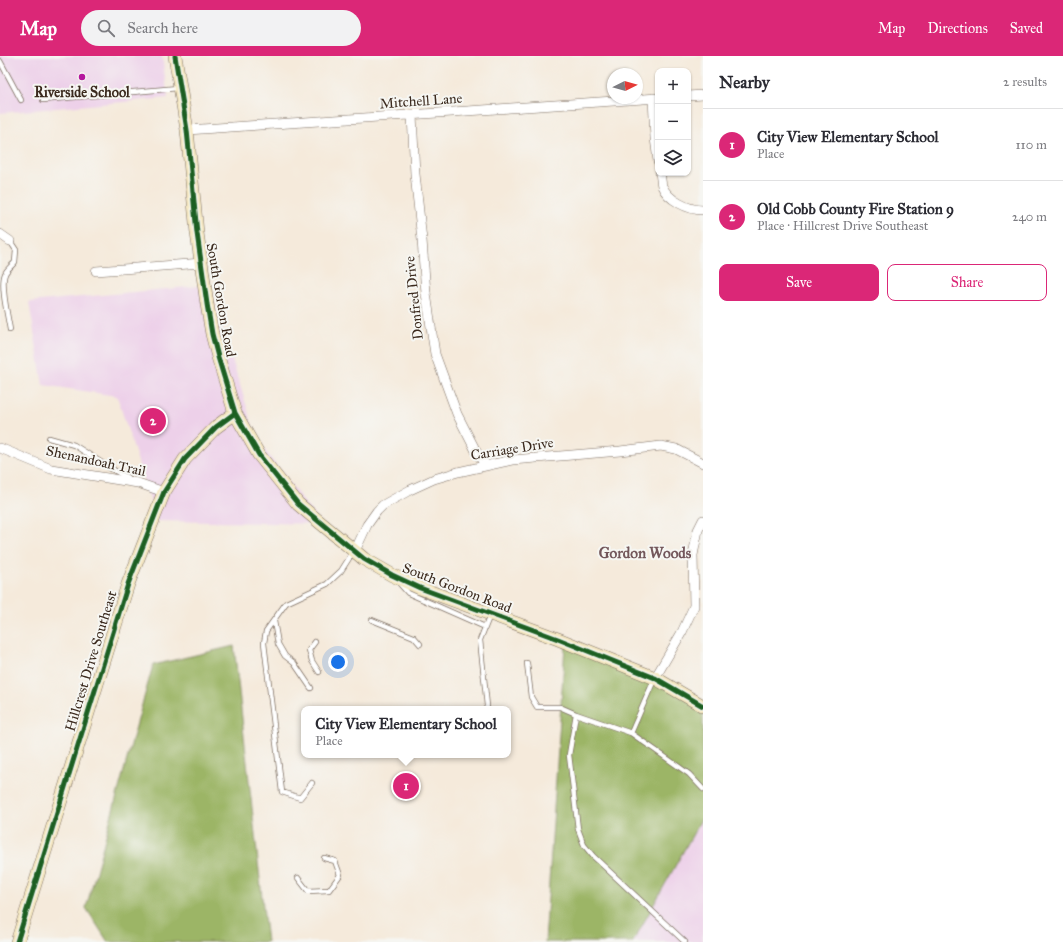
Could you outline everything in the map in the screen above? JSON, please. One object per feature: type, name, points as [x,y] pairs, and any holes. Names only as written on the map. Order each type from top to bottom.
[{"type":"street","name":"South Gordon Road","points":[[175,56],[187,130],[197,233],[212,334],[235,413],[259,454],[298,504],[364,559],[392,575],[420,588],[558,639],[655,678],[703,706]]},
{"type":"street","points":[[691,96],[703,95]]},
{"type":"street","name":"Mitchell Lane","points":[[187,130],[655,98]]},
{"type":"street","points":[[655,104],[655,140]]},
{"type":"street","name":"Donfred Drive","points":[[412,115],[415,174],[426,294],[435,354],[457,414],[478,455],[486,465]]},
{"type":"street","points":[[661,176],[663,187],[670,196],[682,205],[692,209],[703,210]]},
{"type":"street","points":[[0,234],[10,240]]},
{"type":"street","points":[[96,271],[202,263]]},
{"type":"street","name":"Hillcrest Drive Southeast","points":[[17,942],[128,584],[164,492],[185,459],[216,427],[235,413]]},
{"type":"street","name":"Carriage Drive","points":[[355,551],[367,525],[376,511],[383,505],[434,479],[458,472],[486,465],[520,460],[661,446],[676,449],[703,463]]},
{"type":"street","name":"Shenandoah Trail","points":[[0,448],[51,468],[138,483],[164,492]]},
{"type":"street","points":[[655,678],[682,632],[694,606],[693,555],[698,530],[703,520]]},
{"type":"lane","points":[[0,61],[21,100]]},
{"type":"lane","points":[[43,100],[180,88]]},
{"type":"lane","points":[[10,240],[16,250],[15,262],[5,273],[2,279],[2,288],[10,330]]},
{"type":"lane","points":[[49,438],[74,445],[110,468],[138,483]]},
{"type":"lane","points":[[312,783],[300,798],[282,792],[264,643],[266,631],[286,603],[327,584],[341,571],[355,551]]},
{"type":"lane","points":[[392,575],[408,593],[485,627]]},
{"type":"lane","points":[[487,706],[480,640],[490,614]]},
{"type":"lane","points":[[372,620],[414,637],[420,644]]},
{"type":"lane","points":[[274,621],[278,644],[285,656],[294,663],[311,688]]},
{"type":"lane","points":[[315,642],[309,650],[312,661],[319,672]]},
{"type":"lane","points":[[526,663],[531,697],[537,707],[560,707],[631,733],[689,774],[703,789]]},
{"type":"lane","points":[[631,733],[655,678]]},
{"type":"lane","points":[[576,714],[569,755],[578,829],[584,845],[593,856],[685,942]]},
{"type":"lane","points":[[298,878],[308,891],[329,890],[340,875],[335,861],[324,858]]},
{"type":"shaded area","name":"Riverside School","points":[[0,56],[162,56],[168,98],[0,113]]},
{"type":"shaded area","points":[[209,285],[257,440],[321,524],[157,521],[117,396],[43,385],[29,302]]},
{"type":"shaded area","points":[[703,816],[703,942],[633,942],[651,910]]},
{"type":"green space","points":[[565,645],[703,704],[703,816],[633,942],[545,942]]},
{"type":"green space","points":[[234,646],[267,942],[108,942],[86,908],[153,665]]},
{"type":"cycle path","points":[[175,56],[187,130],[197,233],[207,304],[212,334],[218,357],[235,413],[259,455],[298,504],[364,559],[392,575],[420,588],[558,639],[655,678],[703,706]]},
{"type":"cycle path","points":[[17,942],[128,584],[164,492],[185,459],[216,427],[235,413]]},
{"type":"place","name":"Riverside School","points":[[82,77]]},
{"type":"place","name":"Old Cobb County Fire Station 9","points":[[153,421]]},
{"type":"place","name":"City View Elementary School","points":[[406,786]]},
{"type":"district","name":"Gordon Woods","points":[[645,553]]}]
